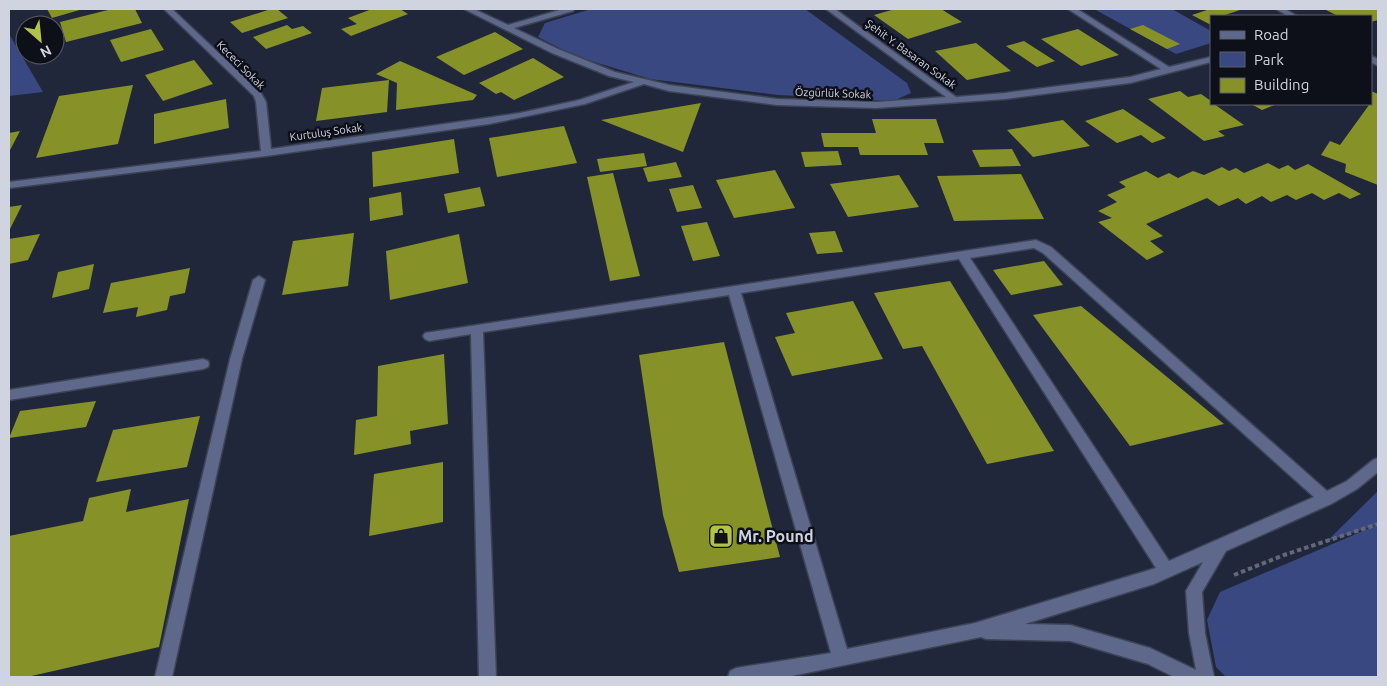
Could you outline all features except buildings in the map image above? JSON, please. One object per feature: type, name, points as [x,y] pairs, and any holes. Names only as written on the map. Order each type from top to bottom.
[{"type":"street","name":"Kececi Sokak","points":[[168,9],[258,95],[261,102],[266,153]]},
{"type":"street","name":"Özgürlük Sokak","points":[[468,9],[582,63],[612,74],[642,82],[705,93],[814,104],[876,105],[1061,90],[1130,80],[1210,59]]},
{"type":"street","points":[[507,28],[570,9]]},
{"type":"street","name":"Şehit Y. Basaran Sokak","points":[[830,9],[955,100]]},
{"type":"street","points":[[1072,9],[1169,71]]},
{"type":"street","points":[[1280,9],[1291,15]]},
{"type":"street","name":"Kurtuluş Sokak","points":[[9,185],[266,153],[505,118],[594,100],[642,82]]},
{"type":"street","points":[[428,336],[1036,244],[1048,250],[1326,499]]},
{"type":"street","points":[[963,256],[1166,570]]},
{"type":"street","points":[[163,677],[236,359],[259,280]]},
{"type":"street","points":[[734,290],[841,659]]},
{"type":"street","points":[[477,330],[487,677]]},
{"type":"street","points":[[9,395],[203,364]]},
{"type":"street","points":[[736,677],[841,659],[975,631],[1154,576],[1326,499],[1352,485],[1378,464]]},
{"type":"street","points":[[1206,677],[1197,634],[1194,591],[1220,548]]},
{"type":"street","points":[[975,631],[1070,633],[1150,656],[1192,677]]},
{"type":"path","points":[[1194,591],[1284,555],[1378,524]]},
{"type":"green space","points":[[591,9],[805,9],[907,83],[911,93],[893,101],[778,95],[650,79],[575,56],[538,37],[545,23]]},
{"type":"green space","points":[[1094,9],[1172,9],[1210,30],[1210,43],[1176,54]]},
{"type":"green space","points":[[9,34],[15,44],[15,65],[27,65],[43,92],[9,96]]},
{"type":"green space","points":[[1378,491],[1378,677],[1226,677],[1216,667],[1207,620],[1220,592],[1377,525],[1327,541]]},
{"type":"place","name":"Mr. Pound","points":[[721,536]]}]
